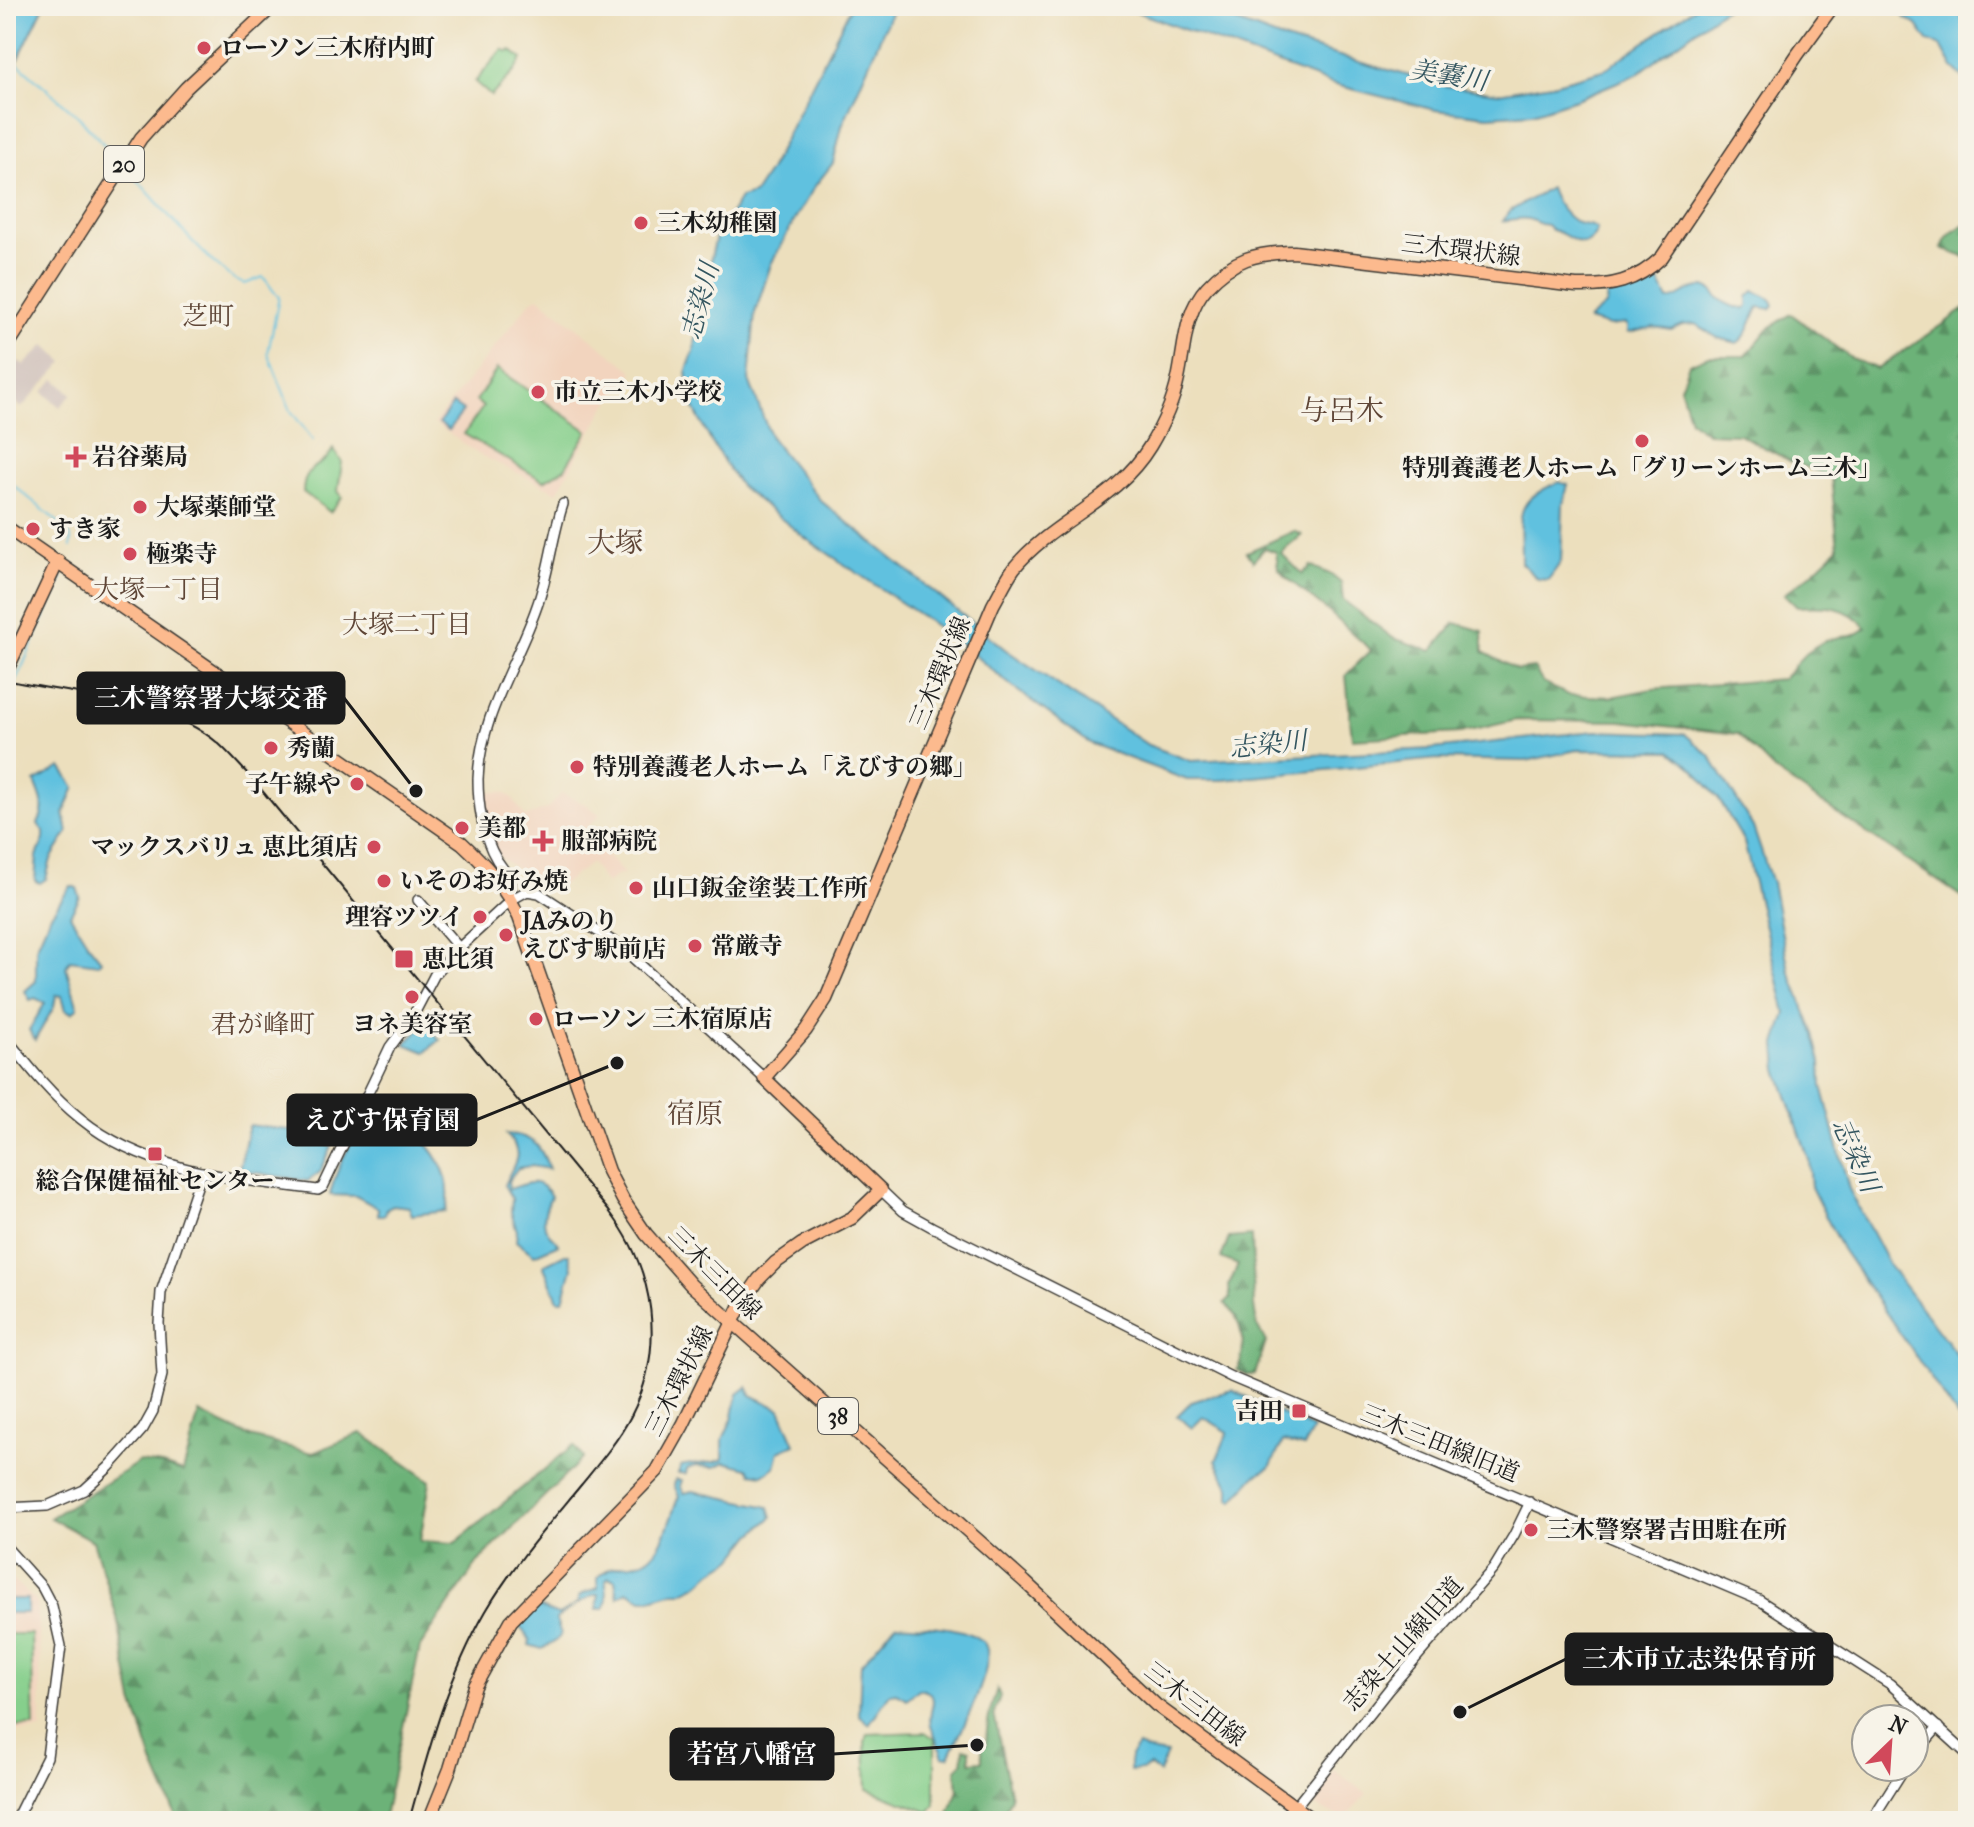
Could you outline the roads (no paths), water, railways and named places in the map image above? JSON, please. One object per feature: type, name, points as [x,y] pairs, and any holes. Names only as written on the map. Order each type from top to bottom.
[{"type":"main road","name":"20","points":[[6,348],[141,138],[186,88],[273,6]]},
{"type":"main road","name":"三木環状線","points":[[764,1078],[806,1030],[826,999],[962,677],[1013,569],[1033,549],[1120,484],[1143,457],[1174,396],[1194,308],[1204,291],[1221,273],[1257,254],[1294,252],[1576,286],[1613,285],[1630,280],[1648,270],[1671,246],[1833,6]]},
{"type":"main road","name":"三木三田線","points":[[6,527],[462,843],[497,879],[511,900],[594,1135],[623,1200],[668,1261],[732,1322],[1025,1582],[1156,1705],[1314,1821]]},
{"type":"main road","points":[[6,672],[58,561]]},
{"type":"main road","points":[[764,1078],[881,1190]]},
{"type":"main road","name":"三木環状線","points":[[429,1821],[450,1769],[475,1686],[511,1621],[657,1471],[749,1292],[775,1263],[802,1244],[852,1218],[881,1190]]},
{"type":"main road","points":[[1283,1821],[1296,1806]]},
{"type":"street","points":[[511,900],[511,877],[490,847],[479,808],[478,777],[489,720],[537,605],[563,504]]},
{"type":"street","points":[[6,1038],[48,1089],[91,1127],[137,1153],[202,1172],[321,1189],[390,1047],[413,1016],[435,974],[511,900],[527,891],[539,893],[604,934],[640,963],[764,1078]]},
{"type":"street","points":[[418,900],[459,948]]},
{"type":"street","points":[[6,1508],[47,1506],[84,1490],[143,1429],[153,1411],[162,1375],[161,1292],[202,1172]]},
{"type":"street","name":"三木三田線旧道","points":[[881,1190],[903,1211],[932,1227],[1231,1377],[1773,1608],[1890,1684],[1968,1755]]},
{"type":"street","name":"志染土山線旧道","points":[[1296,1806],[1389,1689],[1494,1568],[1530,1502]]},
{"type":"street","points":[[6,1547],[42,1587],[52,1606],[61,1646],[47,1757],[15,1821]]},
{"type":"street","points":[[1930,1736],[1938,1727]]},
{"type":"street","points":[[1871,1821],[1895,1783]]},
{"type":"water","points":[[6,6],[44,6],[6,84]]},
{"type":"water","points":[[851,6],[894,6],[842,126],[833,163],[815,186],[771,264],[755,313],[749,380],[771,438],[821,501],[1006,650],[1148,745],[1191,761],[1432,749],[1595,731],[1685,734],[1710,756],[1753,827],[1772,883],[1789,970],[1814,1034],[1821,1062],[1822,1086],[1849,1189],[1890,1267],[1968,1369],[1968,1432],[1842,1249],[1811,1187],[1809,1160],[1778,1070],[1776,1044],[1786,1013],[1744,842],[1719,799],[1695,770],[1671,751],[1577,750],[1526,761],[1438,759],[1223,780],[1187,780],[1091,744],[1014,688],[951,636],[808,540],[740,486],[690,401],[687,370],[694,351],[705,283],[716,237],[740,198],[754,194],[769,171]]},
{"type":"water","points":[[1121,6],[1194,6],[1285,40],[1363,63],[1446,86],[1498,93],[1552,84],[1604,70],[1697,6],[1728,6],[1637,74],[1532,113],[1488,116],[1435,110],[1332,84]]},
{"type":"water","points":[[1958,6],[1968,26],[1968,82],[1953,68],[1941,46],[1928,41],[1917,25],[1904,17],[1901,8]]},
{"type":"water","points":[[1550,188],[1569,217],[1597,229],[1588,242],[1577,242],[1547,225],[1528,219],[1503,221],[1510,211]]},
{"type":"water","points":[[1655,273],[1668,300],[1694,288],[1704,287],[1738,308],[1748,307],[1748,297],[1754,291],[1771,299],[1774,305],[1771,309],[1759,307],[1748,331],[1737,343],[1718,338],[1695,324],[1671,330],[1654,327],[1629,333],[1625,324],[1609,326],[1588,320],[1606,305],[1607,292],[1624,288]]},
{"type":"water","points":[[453,404],[463,411],[449,430],[439,423]]},
{"type":"water","points":[[1559,482],[1568,485],[1563,504],[1561,562],[1548,580],[1538,579],[1521,563],[1522,512],[1533,496]]},
{"type":"water","points":[[61,767],[75,787],[64,813],[68,832],[51,859],[46,879],[40,883],[35,881],[37,856],[44,839],[44,832],[38,824],[43,807],[35,782]]},
{"type":"water","points":[[71,886],[77,888],[80,897],[70,915],[101,960],[98,964],[70,960],[66,967],[78,1008],[72,1013],[66,1010],[62,996],[56,995],[54,1007],[35,1040],[29,1030],[45,1003],[35,998],[30,1000],[25,991],[36,981],[36,948],[50,916]]},
{"type":"water","points":[[424,1025],[428,1025],[440,1040],[425,1052],[405,1044]]},
{"type":"water","points":[[371,1106],[401,1121],[416,1133],[439,1161],[448,1194],[446,1211],[412,1215],[409,1207],[393,1205],[387,1208],[385,1215],[378,1215],[378,1208],[356,1196],[330,1195],[342,1160]]},
{"type":"water","points":[[249,1125],[288,1130],[332,1147],[320,1172],[308,1181],[239,1170]]},
{"type":"water","points":[[506,1134],[534,1143],[549,1169],[531,1166],[518,1168],[508,1181],[509,1189],[537,1183],[551,1196],[544,1216],[545,1226],[559,1244],[534,1255],[516,1241],[512,1199],[504,1185],[517,1154]]},
{"type":"water","points":[[569,1254],[572,1268],[563,1300],[558,1300],[544,1267]]},
{"type":"water","points":[[747,1387],[751,1395],[780,1409],[795,1444],[779,1451],[775,1467],[763,1475],[725,1462],[715,1467],[696,1466],[687,1469],[686,1474],[678,1473],[681,1466],[723,1459],[723,1439],[738,1394]]},
{"type":"water","points":[[1232,1390],[1313,1429],[1304,1447],[1283,1442],[1270,1467],[1256,1475],[1233,1501],[1216,1461],[1228,1432],[1203,1417],[1192,1428],[1177,1416],[1191,1402]]},
{"type":"water","points":[[676,1479],[682,1480],[680,1486],[684,1493],[693,1491],[769,1507],[772,1517],[752,1535],[733,1559],[699,1584],[683,1592],[642,1599],[627,1591],[618,1597],[615,1580],[609,1577],[606,1580],[607,1600],[604,1608],[597,1609],[599,1594],[589,1598],[556,1620],[561,1634],[557,1640],[542,1649],[529,1645],[530,1640],[517,1623],[534,1605],[558,1615],[577,1604],[580,1595],[598,1588],[598,1577],[602,1573],[637,1563],[654,1553],[665,1535],[679,1496],[674,1485]]},
{"type":"water","points":[[6,1599],[27,1599],[27,1613],[6,1613]]},
{"type":"water","points":[[896,1624],[962,1631],[982,1641],[987,1650],[983,1679],[949,1757],[943,1756],[932,1729],[933,1699],[927,1691],[919,1689],[907,1699],[896,1693],[890,1694],[869,1724],[859,1715],[861,1664]]},
{"type":"water","points":[[1138,1746],[1167,1754],[1159,1773],[1150,1766],[1130,1771],[1130,1756]]},
{"type":"waterway","points":[[15,61],[78,116],[120,162]]},
{"type":"waterway","points":[[127,169],[218,267],[245,284],[263,277],[279,297],[268,353],[291,411],[313,440]]},
{"type":"waterway","points":[[6,479],[64,527],[71,537],[71,547]]},
{"type":"waterway","points":[[6,696],[20,672],[62,577]]},
{"type":"railway","points":[[6,680],[145,707],[196,728],[219,744],[250,776],[609,1211],[637,1258],[650,1310],[652,1337],[642,1390],[631,1416],[614,1443],[519,1561],[486,1611],[450,1687],[409,1821]]},
{"type":"place","name":"ローソン三木府内町","points":[[204,48]]},
{"type":"place","name":"三木幼稚園","points":[[641,223]]},
{"type":"place","name":"市立三木小学校","points":[[538,392]]},
{"type":"place","name":"特別養護老人ホーム「グリーンホーム三木」","points":[[1642,441]]},
{"type":"place","name":"岩谷薬局","points":[[76,457]]},
{"type":"place","name":"大塚薬師堂","points":[[140,507]]},
{"type":"place","name":"すき家","points":[[33,529]]},
{"type":"place","name":"極楽寺","points":[[130,554]]},
{"type":"place","name":"秀蘭","points":[[271,748]]},
{"type":"place","name":"特別養護老人ホーム「えびすの郷」","points":[[577,767]]},
{"type":"place","name":"子午線や","points":[[357,784]]},
{"type":"place","name":"三木警察署大塚交番","points":[[416,791]]},
{"type":"place","name":"美都","points":[[462,828]]},
{"type":"place","name":"服部病院","points":[[543,841]]},
{"type":"place","name":"マックスバリュ 恵比須店","points":[[374,847]]},
{"type":"place","name":"いそのお好み焼","points":[[384,881]]},
{"type":"place","name":"山口鈑金塗装工作所","points":[[636,888]]},
{"type":"place","name":"理容ツツイ","points":[[480,917]]},
{"type":"place","name":"JAみのり えびす駅前店","points":[[506,935]]},
{"type":"place","name":"常厳寺","points":[[695,946]]},
{"type":"place","name":"恵比須","points":[[404,959]]},
{"type":"place","name":"ヨネ美容室","points":[[412,997]]},
{"type":"place","name":"ローソン 三木宿原店","points":[[536,1019]]},
{"type":"place","name":"えびす保育園","points":[[617,1063]]},
{"type":"place","name":"総合保健福祉センター","points":[[155,1154]]},
{"type":"place","name":"吉田","points":[[1299,1411]]},
{"type":"place","name":"三木警察署吉田駐在所","points":[[1531,1530]]},
{"type":"place","name":"三木市立志染保育所","points":[[1460,1712]]},
{"type":"place","name":"若宮八幡宮","points":[[977,1745]]},
{"type":"district","name":"芝町","points":[[208,316]]},
{"type":"district","name":"与呂木","points":[[1342,410]]},
{"type":"district","name":"大塚","points":[[615,542]]},
{"type":"district","name":"大塚一丁目","points":[[158,589]]},
{"type":"district","name":"大塚二丁目","points":[[407,624]]},
{"type":"district","name":"君が峰町","points":[[263,1024]]},
{"type":"district","name":"宿原","points":[[695,1113]]},
{"type":"water label","name":"美嚢川","points":[[1449,75]]},
{"type":"water label","name":"志染川","points":[[700,301]]},
{"type":"water label","name":"志染川","points":[[1268,744]]},
{"type":"water label","name":"志染川","points":[[1856,1155]]}]
